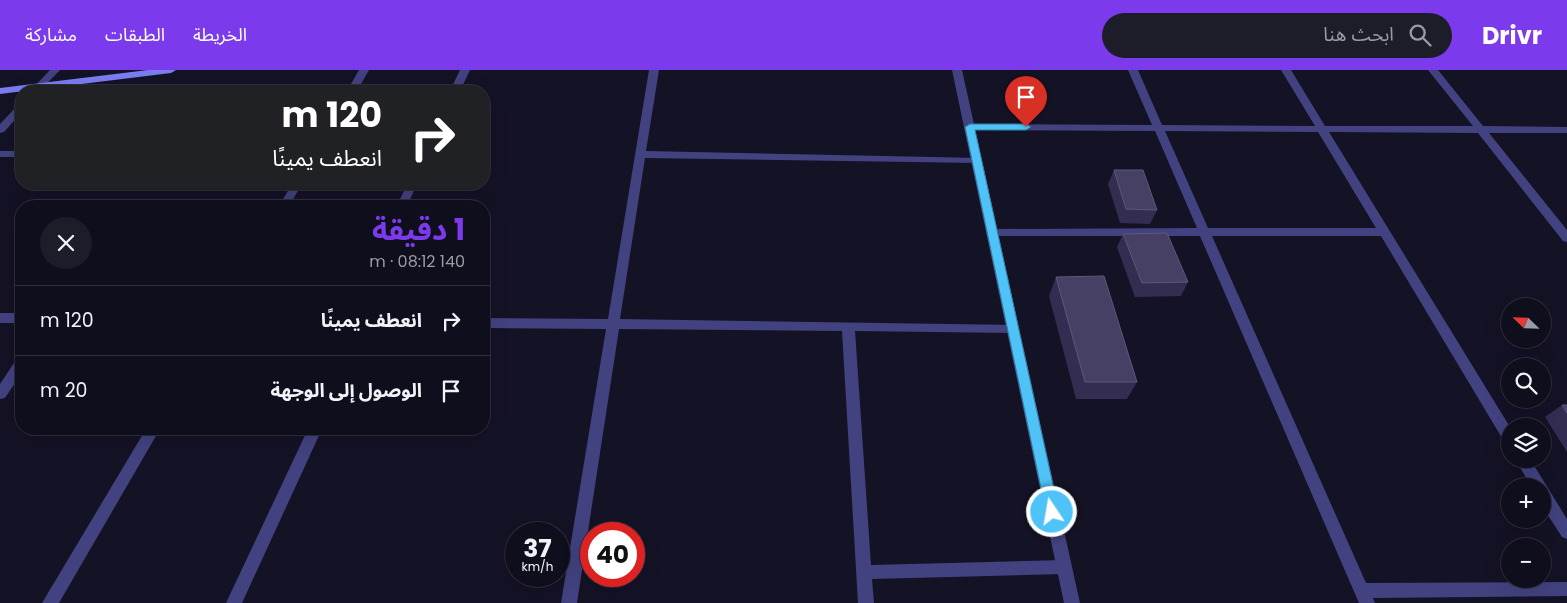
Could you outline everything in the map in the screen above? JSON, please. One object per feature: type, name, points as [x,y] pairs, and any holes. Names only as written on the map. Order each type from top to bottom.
[{"type":"main road","points":[[66,85],[171,70]]},
{"type":"main road","points":[[0,91],[15,90]]},
{"type":"street","points":[[41,85],[54,70]]},
{"type":"street","points":[[355,85],[364,70]]},
{"type":"street","points":[[459,85],[465,70]]},
{"type":"street","points":[[569,603],[654,70]]},
{"type":"street","points":[[957,70],[1072,603]]},
{"type":"street","points":[[1133,70],[1365,597],[1567,589]]},
{"type":"street","points":[[1286,70],[1501,423]]},
{"type":"street","points":[[1433,70],[1567,238]]},
{"type":"street","points":[[0,130],[15,114]]},
{"type":"street","points":[[970,127],[1567,130]]},
{"type":"street","points":[[0,154],[15,154]]},
{"type":"street","points":[[640,154],[976,160]]},
{"type":"street","points":[[992,233],[1384,232]]},
{"type":"street","points":[[0,318],[15,318]]},
{"type":"street","points":[[490,323],[1013,328]]},
{"type":"street","points":[[848,327],[866,603]]},
{"type":"street","points":[[0,394],[15,373]]},
{"type":"street","points":[[50,603],[148,435]]},
{"type":"street","points":[[234,603],[312,435]]},
{"type":"street","points":[[1551,506],[1567,532]]},
{"type":"street","points":[[864,572],[1064,568]]},
{"type":"building","points":[[1114,170],[1143,170],[1157,210],[1126,209]]},
{"type":"building","points":[[1167,233],[1188,282],[1142,283],[1123,234]]},
{"type":"building","points":[[1104,276],[1137,382],[1085,382],[1056,277]]},
{"type":"building","points":[[1562,405],[1567,405],[1567,413]]},
{"type":"route","points":[[1026,127],[970,127],[1052,512]]}]
